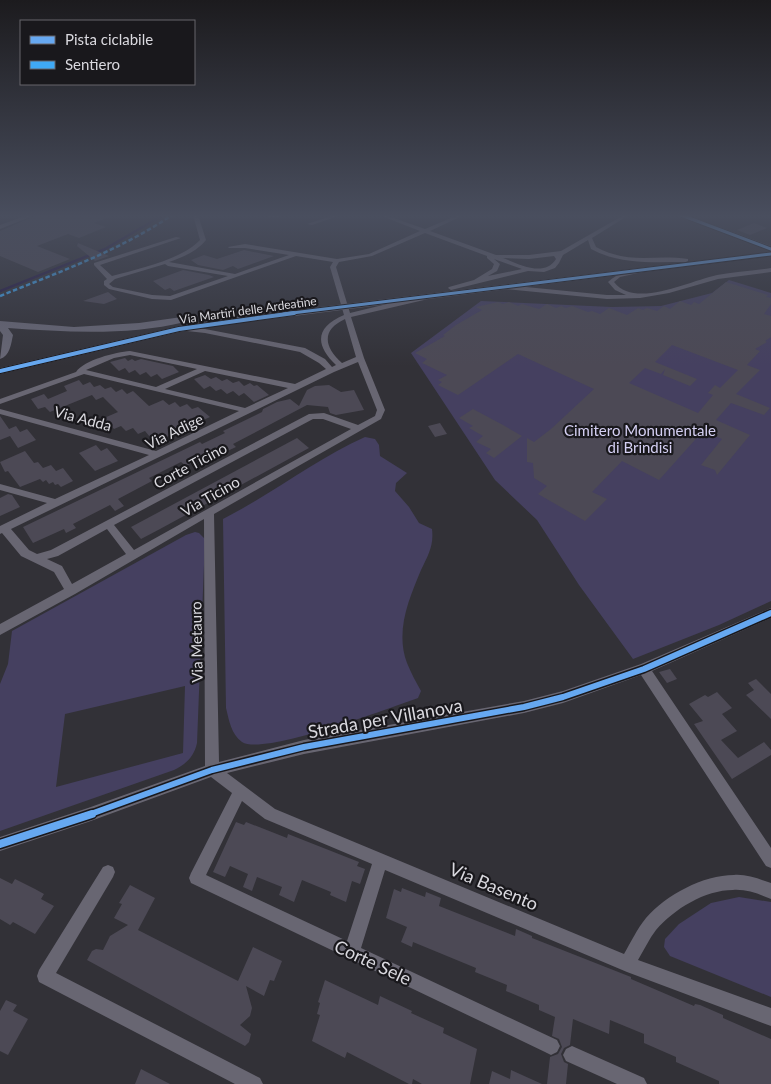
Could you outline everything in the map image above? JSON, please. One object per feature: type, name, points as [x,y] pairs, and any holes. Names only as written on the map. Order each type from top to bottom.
[{"type":"street","points":[[97,266],[109,280],[111,288],[152,297],[172,298],[263,266]]},
{"type":"street","points":[[109,280],[151,266]]},
{"type":"street","points":[[178,266],[235,275]]},
{"type":"street","points":[[334,266],[360,358]]},
{"type":"street","points":[[340,366],[328,354],[324,340],[327,328],[334,322],[362,312],[454,290],[476,281],[495,270],[497,266]]},
{"type":"street","points":[[515,266],[528,270]]},
{"type":"street","points":[[476,281],[528,270],[540,266]]},
{"type":"street","name":"Via Martiri delle Ardeatine","points":[[0,371],[179,329],[643,266]]},
{"type":"street","name":"Via Martiri delle Ardeatine","points":[[1,325],[74,330],[139,326],[454,290],[505,288],[674,266]]},
{"type":"street","points":[[640,296],[621,291],[614,287],[611,282],[618,276],[645,270]]},
{"type":"street","points":[[505,288],[608,297],[640,296],[669,291],[717,277],[771,270]]},
{"type":"street","points":[[0,356],[6,348],[8,335],[1,325]]},
{"type":"street","points":[[179,329],[205,331],[302,350],[322,361],[331,370]]},
{"type":"street","name":"Via Adda","points":[[0,402],[80,372],[96,362],[121,353],[130,353],[297,387]]},
{"type":"street","name":"Via Adige","points":[[2,529],[331,370],[360,358]]},
{"type":"street","name":"Via Ticino","points":[[0,630],[378,417],[381,410],[360,358]]},
{"type":"street","points":[[158,390],[206,368]]},
{"type":"street","points":[[80,372],[247,411]]},
{"type":"street","name":"Via Adda","points":[[0,411],[157,454]]},
{"type":"street","name":"Corte Ticino","points":[[38,558],[54,553],[312,416],[324,416],[358,428]]},
{"type":"street","points":[[0,487],[57,503]]},
{"type":"street","name":"Via Metauro","points":[[209,513],[212,770]]},
{"type":"street","points":[[108,524],[134,556]]},
{"type":"street","points":[[2,529],[25,553],[58,569],[71,591]]},
{"type":"street","name":"Strada per Villanova","points":[[0,844],[88,815],[212,770],[304,747],[524,707],[563,698],[644,668],[771,613]]},
{"type":"street","points":[[644,668],[771,861]]},
{"type":"street","name":"Via Basento","points":[[212,770],[270,814],[627,964],[771,1017]]},
{"type":"street","name":"Corte Sele","points":[[240,791],[196,878],[551,1046]]},
{"type":"street","points":[[352,952],[381,860]]},
{"type":"street","points":[[108,872],[45,976],[254,1084]]},
{"type":"street","points":[[627,964],[652,922],[680,900],[712,886],[734,882],[771,891]]},
{"type":"street","points":[[572,1055],[638,1084]]},
{"type":"green space","name":"Cimitero Monumentale di Brindisi","points":[[729,280],[771,293],[771,601],[719,625],[633,659],[579,585],[537,520],[495,480],[411,353],[481,301],[612,307],[661,306],[712,293]]},
{"type":"green space","points":[[365,437],[375,439],[379,445],[380,456],[407,473],[396,483],[395,491],[409,507],[419,523],[432,529],[430,550],[408,604],[402,639],[407,663],[421,691],[418,698],[300,737],[255,745],[242,742],[233,731],[226,708],[223,519],[329,456]]},
{"type":"green space","points":[[195,532],[205,539],[197,743],[192,756],[186,763],[174,770],[0,831],[0,684],[8,664],[12,631],[186,535]],"holes":[[[185,686],[183,753],[56,787],[65,714]]]},
{"type":"green space","points":[[739,897],[771,902],[771,997],[670,956],[664,947],[665,939],[679,924],[711,903]]},
{"type":"building","points":[[23,266],[54,266],[38,272]]},
{"type":"building","points":[[201,266],[247,266],[238,269],[233,266],[223,270]]},
{"type":"building","points":[[183,270],[214,277],[174,291],[170,288],[165,290],[153,281]]},
{"type":"building","points":[[726,282],[768,295],[766,297],[771,298],[771,304],[764,314],[771,316],[771,337],[765,341],[767,342],[755,349],[760,351],[747,365],[760,370],[736,394],[770,408],[764,415],[731,403],[716,420],[750,435],[717,475],[715,470],[701,465],[722,439],[703,431],[659,480],[622,461],[592,492],[607,499],[585,521],[538,494],[547,486],[534,478],[533,463],[527,462],[527,438],[534,442],[551,429],[594,389],[518,354],[458,395],[438,385],[442,382],[438,380],[447,375],[422,363],[427,359],[415,353],[445,336],[443,335],[456,325],[482,310],[476,307],[498,302],[503,304],[509,302],[518,306],[522,304],[539,309],[547,304],[556,308],[572,306],[600,314],[609,308],[627,315],[638,308],[657,311],[664,306],[670,309],[680,301],[691,305],[694,302],[699,304]],"holes":[[[672,345],[738,370],[720,388],[715,385],[708,393],[713,395],[698,413],[629,383],[645,368],[661,374],[665,369],[663,375],[690,386],[697,379],[655,362]]]},
{"type":"building","points":[[108,292],[117,299],[104,304],[83,301]]},
{"type":"building","points":[[125,358],[128,361],[141,359],[173,366],[179,372],[162,379],[157,374],[151,377],[146,372],[140,375],[135,370],[129,373],[125,368],[119,371],[110,362]]},
{"type":"building","points":[[205,375],[211,379],[216,377],[222,381],[227,379],[233,383],[239,381],[244,386],[250,383],[254,386],[257,385],[269,395],[254,402],[244,393],[239,396],[233,391],[227,394],[221,389],[216,391],[210,386],[204,389],[194,379]]},
{"type":"building","points":[[79,380],[83,385],[90,382],[94,387],[100,385],[105,389],[111,387],[116,392],[122,389],[127,394],[133,391],[149,406],[163,400],[169,405],[175,402],[180,407],[187,404],[192,409],[198,407],[210,417],[162,439],[157,433],[150,437],[145,431],[138,434],[133,428],[126,431],[121,426],[114,429],[104,418],[118,412],[103,397],[96,400],[92,395],[50,412],[45,407],[38,409],[31,399],[44,394],[48,399],[67,391],[64,386]]},
{"type":"building","points":[[329,385],[341,392],[354,390],[364,410],[336,415],[330,413],[328,407],[307,405],[233,444],[236,447],[221,454],[217,450],[186,466],[181,462],[149,478],[152,481],[118,499],[124,506],[115,511],[110,505],[73,524],[76,528],[66,533],[64,529],[33,543],[23,527],[200,442],[202,444],[225,433],[223,431],[262,412],[263,409],[277,402],[290,399],[299,406],[307,390],[315,386]]},
{"type":"building","points":[[473,409],[522,436],[494,458],[486,453],[491,449],[476,442],[483,436],[469,428],[473,426],[459,418]]},
{"type":"building","points":[[0,416],[9,429],[16,426],[20,432],[27,429],[36,440],[18,448],[10,436],[0,440]]},
{"type":"building","points":[[440,423],[447,434],[435,437],[428,426]]},
{"type":"building","points":[[297,438],[309,448],[141,539],[131,527]]},
{"type":"building","points":[[96,445],[101,451],[107,448],[118,461],[95,471],[79,453]]},
{"type":"building","points":[[25,451],[34,463],[38,462],[43,468],[51,465],[56,471],[63,468],[73,481],[61,487],[53,482],[49,484],[46,480],[43,482],[40,479],[20,487],[8,471],[5,472],[0,462]]},
{"type":"building","points":[[8,494],[12,495],[20,507],[0,516],[0,498]]},
{"type":"building","points":[[670,669],[677,679],[667,683],[659,672]]},
{"type":"building","points":[[756,679],[771,694],[771,719],[746,695],[754,690],[748,683]]},
{"type":"building","points":[[717,692],[732,708],[722,714],[737,731],[721,740],[738,758],[764,742],[771,750],[771,755],[732,779],[694,724],[703,721],[689,704],[705,695],[708,697]]},
{"type":"building","points":[[236,822],[244,825],[246,822],[287,838],[288,834],[359,862],[357,866],[365,869],[360,884],[352,881],[346,902],[330,895],[331,892],[302,880],[294,902],[279,895],[282,887],[257,877],[252,891],[243,887],[248,874],[230,866],[225,877],[213,872]]},
{"type":"building","points":[[0,878],[12,884],[15,879],[35,889],[44,894],[41,899],[54,906],[35,934],[13,922],[10,925],[0,919]]},
{"type":"building","points":[[130,885],[155,898],[138,930],[238,981],[253,947],[282,961],[274,981],[270,980],[264,996],[246,986],[252,1008],[250,1016],[240,1025],[251,1034],[249,1042],[245,1046],[87,960],[92,951],[96,949],[103,950],[110,936],[128,925],[114,918],[122,904],[119,903]]},
{"type":"building","points":[[402,888],[425,897],[426,892],[441,898],[439,906],[515,936],[516,929],[532,936],[532,938],[631,977],[631,979],[694,1006],[695,1004],[700,1005],[723,1015],[723,1018],[771,1039],[771,1084],[719,1084],[719,1081],[676,1062],[676,1057],[644,1043],[644,1034],[610,1020],[609,1034],[573,1019],[570,1045],[564,1048],[561,1054],[564,1062],[568,1064],[566,1084],[547,1084],[550,1057],[558,1054],[562,1047],[559,1039],[552,1036],[555,1017],[539,1010],[539,1005],[506,991],[507,985],[475,972],[476,968],[413,942],[412,947],[401,942],[407,927],[386,918],[394,889],[401,892]]},
{"type":"building","points":[[325,980],[378,1005],[380,996],[444,1028],[443,1033],[477,1049],[470,1084],[422,1084],[413,1079],[412,1084],[409,1084],[347,1052],[345,1058],[312,1041],[320,1015],[317,1014],[320,1003],[318,1002]]},
{"type":"building","points":[[6,1000],[17,1005],[13,1011],[28,1019],[8,1055],[0,1051],[0,1011]]},
{"type":"building","points":[[141,1069],[170,1084],[135,1084]]},
{"type":"building","points":[[511,1070],[542,1084],[489,1084],[492,1071],[510,1079]]},
{"type":"waterway","points":[[0,291],[64,266]]},
{"type":"marked path","points":[[0,296],[77,266]]},
{"type":"cycle path","points":[[0,371],[179,329],[222,322],[677,266]]},
{"type":"cycle path","points":[[0,844],[88,815],[212,770],[304,747],[524,707],[563,697],[644,669],[771,613]]}]
